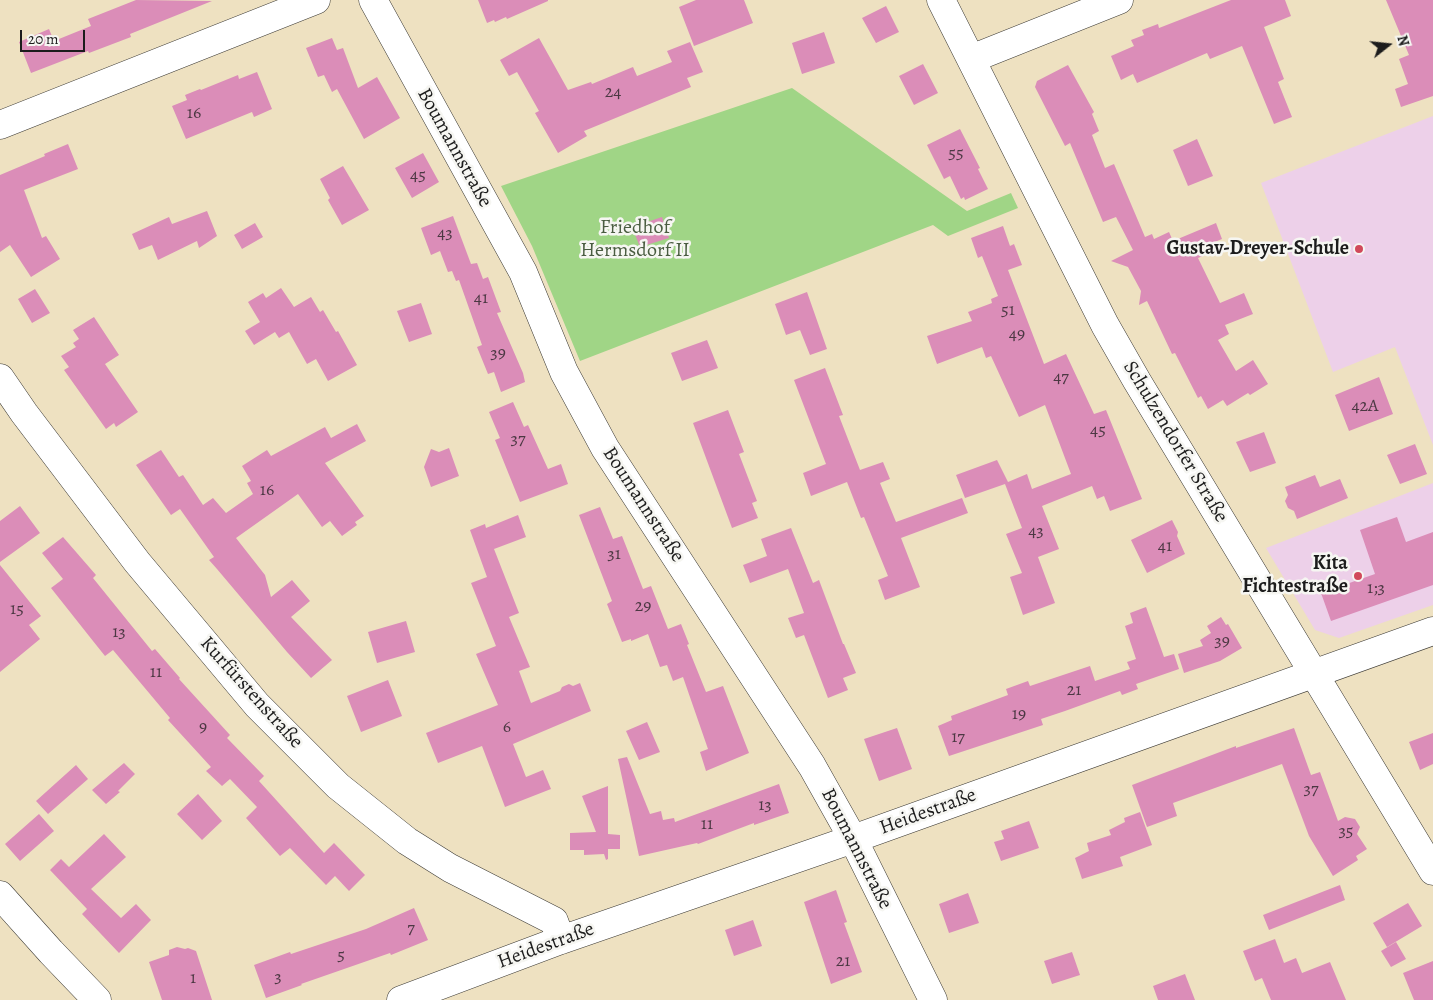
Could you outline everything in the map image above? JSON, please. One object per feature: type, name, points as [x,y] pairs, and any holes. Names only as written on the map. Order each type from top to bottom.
[{"type":"street","points":[[0,125],[316,0]]},
{"type":"street","name":"Boumannstraße","points":[[372,0],[523,272],[564,372],[605,448],[812,766],[853,839],[933,1000]]},
{"type":"street","name":"Schulzendorfer Straße","points":[[941,0],[1105,325],[1433,871]]},
{"type":"street","points":[[971,58],[1119,0]]},
{"type":"street","name":"Kurfürstenstraße","points":[[0,378],[24,413],[136,562],[257,705],[338,786],[407,841],[450,868],[554,921],[561,940]]},
{"type":"street","name":"Heidestraße","points":[[400,1000],[561,940],[853,839],[1433,631]]},
{"type":"street","points":[[0,895],[97,1000]]},
{"type":"shaded area","name":"Gustav-Dreyer-Schule","points":[[1433,116],[1433,445],[1395,347],[1333,372],[1261,183]]},
{"type":"shaded area","name":"Kita Fichtestraße","points":[[1433,483],[1433,605],[1339,638],[1315,630],[1266,548]]},
{"type":"green space","name":"Friedhof Hermsdorf II","points":[[792,88],[967,211],[1011,193],[1018,208],[948,236],[933,225],[580,361],[532,246],[501,186]]},
{"type":"building","points":[[136,0],[212,1],[130,34],[131,37],[31,73],[19,42],[49,29],[54,41],[91,26],[88,19]]},
{"type":"building","points":[[478,0],[548,1],[507,19],[506,17],[487,23]]},
{"type":"building","points":[[696,0],[744,0],[753,23],[694,46],[679,7]]},
{"type":"building","points":[[1231,0],[1285,0],[1291,16],[1264,27],[1284,79],[1278,82],[1292,117],[1274,124],[1242,46],[1210,59],[1207,53],[1137,83],[1133,74],[1121,80],[1111,56],[1134,46],[1131,40],[1144,35],[1142,30],[1158,24],[1159,28]]},
{"type":"building","points":[[1386,0],[1433,0],[1433,96],[1401,107],[1395,89],[1408,84],[1399,59],[1409,55]]},
{"type":"building","points":[[886,6],[899,32],[876,43],[862,18]]},
{"type":"building","points":[[824,32],[835,63],[802,74],[792,43]]},
{"type":"building","points":[[332,38],[337,50],[343,48],[358,88],[377,77],[400,118],[364,139],[337,89],[332,92],[324,75],[318,77],[306,48]]},
{"type":"building","points":[[539,38],[568,90],[591,82],[592,84],[633,67],[637,76],[672,62],[667,51],[690,42],[703,72],[687,78],[691,87],[584,131],[587,136],[558,153],[535,113],[539,111],[517,72],[509,76],[500,60]]},
{"type":"building","points":[[923,64],[938,93],[914,105],[899,76]]},
{"type":"building","points":[[1068,65],[1094,112],[1092,114],[1099,131],[1092,135],[1105,168],[1114,164],[1145,237],[1152,234],[1154,239],[1169,232],[1173,241],[1216,223],[1222,239],[1207,245],[1210,253],[1198,258],[1220,303],[1244,293],[1253,314],[1225,325],[1229,334],[1218,340],[1236,371],[1253,360],[1268,384],[1250,395],[1248,393],[1227,406],[1223,400],[1208,409],[1201,396],[1198,398],[1175,353],[1172,354],[1147,301],[1139,305],[1141,291],[1128,267],[1111,261],[1133,250],[1116,217],[1103,222],[1070,143],[1065,146],[1035,87],[1037,81]]},
{"type":"building","points":[[257,72],[272,109],[254,117],[252,112],[186,139],[172,106],[187,100],[185,95],[200,89],[238,75],[239,79]]},
{"type":"building","points":[[960,129],[980,168],[978,169],[988,189],[965,200],[964,197],[961,199],[950,176],[944,179],[927,145]]},
{"type":"building","points":[[1197,139],[1213,176],[1188,186],[1173,150]]},
{"type":"building","points":[[68,144],[78,169],[24,190],[42,238],[46,236],[60,259],[31,277],[10,245],[0,252],[0,175]]},
{"type":"building","points":[[423,153],[439,182],[412,198],[395,168]]},
{"type":"building","points":[[343,166],[369,210],[342,225],[328,200],[330,198],[320,179]]},
{"type":"building","points":[[207,211],[217,236],[199,248],[197,241],[158,260],[152,245],[139,250],[132,234],[169,217],[172,224]]},
{"type":"building","points":[[453,216],[471,264],[477,263],[483,279],[488,277],[501,312],[497,313],[523,373],[525,382],[501,392],[494,372],[488,374],[477,347],[482,345],[459,280],[456,281],[452,271],[448,272],[440,251],[431,255],[421,228]]},
{"type":"building","points":[[662,217],[669,238],[640,247],[632,227]]},
{"type":"building","points":[[255,223],[263,237],[242,249],[234,235]]},
{"type":"building","points":[[1003,226],[1010,246],[1014,244],[1022,265],[1008,270],[1044,364],[1066,354],[1094,414],[1106,410],[1142,499],[1110,511],[1104,496],[1097,499],[1092,486],[1042,506],[1059,549],[1038,557],[1055,603],[1023,615],[1010,577],[1022,573],[1006,534],[1022,528],[1005,484],[965,498],[956,475],[997,460],[1008,482],[1027,474],[1032,489],[1071,474],[1045,405],[1019,417],[991,356],[986,358],[982,347],[937,364],[927,336],[972,321],[968,312],[992,303],[991,299],[998,296],[982,256],[978,258],[971,238]]},
{"type":"building","points":[[281,288],[294,307],[311,297],[320,312],[323,310],[336,332],[338,331],[357,365],[328,381],[316,359],[307,364],[289,332],[279,338],[275,332],[254,345],[245,331],[260,322],[248,302],[263,293],[266,298]]},
{"type":"building","points":[[35,289],[50,313],[32,323],[18,299]]},
{"type":"building","points":[[807,292],[827,349],[810,355],[800,330],[786,335],[775,304]]},
{"type":"building","points":[[421,303],[432,334],[409,342],[397,311]]},
{"type":"building","points":[[94,317],[119,355],[105,364],[138,412],[116,427],[114,423],[106,429],[64,370],[69,367],[61,356],[76,347],[73,343],[79,339],[73,330]]},
{"type":"building","points":[[707,340],[718,368],[682,381],[671,353]]},
{"type":"building","points":[[825,368],[843,415],[839,416],[860,470],[883,462],[890,479],[880,483],[896,522],[962,498],[968,513],[901,538],[920,587],[885,600],[878,580],[888,576],[864,517],[861,518],[847,482],[811,496],[803,473],[826,464],[794,380]]},
{"type":"building","points":[[1379,377],[1393,414],[1349,431],[1335,395]]},
{"type":"building","points":[[513,402],[524,427],[528,425],[548,469],[561,464],[568,484],[520,502],[495,440],[500,438],[489,412]]},
{"type":"building","points":[[728,410],[744,452],[739,454],[757,501],[752,503],[758,518],[732,528],[693,423]]},
{"type":"building","points":[[357,424],[366,441],[325,463],[364,516],[355,522],[357,525],[342,536],[330,521],[322,527],[298,494],[236,538],[265,575],[271,597],[292,580],[310,601],[291,617],[332,660],[311,678],[209,560],[214,557],[180,509],[171,515],[136,465],[161,450],[179,477],[183,475],[203,505],[213,498],[226,513],[253,494],[247,483],[251,481],[242,466],[267,450],[271,456],[325,427],[331,438]]},
{"type":"building","points":[[1264,432],[1276,463],[1250,472],[1236,442]]},
{"type":"building","points":[[1415,444],[1427,474],[1400,484],[1387,455]]},
{"type":"building","points":[[449,448],[459,476],[431,487],[424,467],[431,449],[439,452]]},
{"type":"building","points":[[1315,475],[1320,487],[1340,479],[1348,498],[1297,519],[1294,511],[1288,508],[1285,501],[1288,495],[1285,487]]},
{"type":"building","points":[[20,506],[40,533],[0,562],[0,521]]},
{"type":"building","points":[[600,507],[613,539],[622,536],[643,589],[651,586],[668,629],[681,624],[689,644],[687,645],[706,692],[723,686],[749,753],[706,771],[700,752],[708,749],[683,677],[673,681],[667,665],[660,667],[648,634],[631,641],[631,639],[622,642],[607,604],[612,601],[579,515]]},
{"type":"building","points":[[518,515],[526,537],[494,549],[519,613],[509,617],[530,667],[519,671],[531,703],[560,691],[562,687],[569,684],[573,686],[580,683],[591,711],[513,744],[526,777],[543,770],[551,789],[505,807],[482,746],[438,763],[426,733],[498,705],[476,654],[496,646],[471,583],[487,577],[470,530],[485,524],[486,528]]},
{"type":"building","points":[[1397,517],[1406,542],[1433,532],[1433,585],[1331,621],[1321,593],[1375,574],[1360,530]]},
{"type":"building","points":[[1172,520],[1185,554],[1147,573],[1131,540]]},
{"type":"building","points":[[791,528],[813,583],[819,580],[856,673],[843,678],[848,690],[828,698],[804,635],[796,638],[788,618],[804,613],[788,569],[750,583],[743,565],[767,556],[761,539]]},
{"type":"building","points":[[63,537],[96,575],[93,578],[152,651],[155,649],[179,679],[230,735],[227,738],[264,776],[259,781],[324,853],[334,843],[365,875],[349,891],[335,876],[326,885],[290,848],[280,856],[246,818],[257,807],[230,779],[222,786],[206,771],[211,767],[168,720],[170,718],[113,650],[105,656],[51,588],[63,579],[42,553]]},
{"type":"building","points":[[0,565],[41,616],[29,625],[40,639],[0,672]]},
{"type":"building","points":[[1146,607],[1164,657],[1174,654],[1179,669],[1136,684],[1138,689],[1122,695],[1120,691],[1041,719],[1043,725],[949,756],[938,726],[952,720],[951,716],[1008,695],[1006,689],[1028,681],[1030,686],[1090,666],[1095,681],[1130,669],[1127,662],[1136,659],[1125,626],[1133,623],[1130,613]]},
{"type":"building","points":[[1221,617],[1226,625],[1228,624],[1242,648],[1220,661],[1184,673],[1178,654],[1203,646],[1200,640],[1211,633],[1207,626]]},
{"type":"building","points":[[406,621],[415,652],[377,663],[368,632]]},
{"type":"building","points":[[388,680],[402,716],[361,732],[347,696]]},
{"type":"building","points":[[647,722],[660,752],[639,760],[626,731]]},
{"type":"building","points":[[897,728],[912,769],[879,781],[864,739]]},
{"type":"building","points":[[1294,728],[1311,775],[1320,772],[1338,821],[1345,817],[1355,819],[1360,827],[1357,834],[1367,849],[1356,856],[1358,860],[1333,876],[1309,836],[1282,764],[1173,803],[1177,816],[1147,827],[1132,785],[1236,746],[1236,748]]},
{"type":"building","points":[[1433,733],[1433,764],[1420,770],[1409,742]]},
{"type":"building","points":[[627,757],[650,814],[661,811],[663,820],[674,818],[675,822],[779,784],[789,813],[754,825],[754,823],[698,844],[639,856],[618,759]]},
{"type":"building","points":[[124,763],[135,774],[118,791],[120,792],[106,804],[92,790]]},
{"type":"building","points":[[76,765],[88,779],[48,814],[36,801]]},
{"type":"building","points":[[608,786],[608,834],[620,835],[620,849],[608,849],[608,859],[606,860],[604,854],[584,855],[584,850],[570,850],[570,833],[596,832],[582,796]]},
{"type":"building","points":[[198,794],[222,821],[202,840],[177,814]]},
{"type":"building","points":[[1140,812],[1152,845],[1120,857],[1123,866],[1082,879],[1075,858],[1089,851],[1087,843],[1111,835],[1109,830],[1125,822],[1124,818]]},
{"type":"building","points":[[39,814],[54,831],[20,861],[5,844]]},
{"type":"building","points":[[1029,821],[1039,848],[1001,861],[994,842],[1004,839],[1001,831]]},
{"type":"building","points":[[104,834],[126,857],[91,889],[121,918],[136,904],[151,920],[119,953],[82,914],[87,909],[50,870],[61,859],[69,867]]},
{"type":"building","points":[[1340,885],[1345,900],[1269,930],[1263,915]]},
{"type":"building","points":[[836,890],[847,922],[844,923],[862,972],[831,984],[804,902]]},
{"type":"building","points":[[968,893],[979,923],[949,933],[939,904]]},
{"type":"building","points":[[1408,903],[1422,926],[1387,947],[1373,923]]},
{"type":"building","points":[[414,908],[428,940],[391,955],[390,953],[266,998],[254,965],[366,929]]},
{"type":"building","points":[[753,920],[762,946],[734,956],[725,930]]},
{"type":"building","points":[[1275,939],[1284,963],[1296,958],[1302,973],[1330,962],[1346,1000],[1271,1000],[1262,978],[1255,981],[1243,951]]},
{"type":"building","points":[[1396,942],[1406,959],[1391,967],[1381,951]]},
{"type":"building","points":[[177,947],[196,951],[212,1000],[162,1000],[149,962],[169,955],[169,950]]},
{"type":"building","points":[[1072,952],[1080,975],[1052,984],[1044,961]]},
{"type":"building","points":[[1433,961],[1433,1000],[1414,1000],[1403,973]]},
{"type":"building","points":[[1185,974],[1195,1000],[1158,1000],[1153,986]]},
{"type":"place","name":"Gustav-Dreyer-Schule","points":[[1359,249]]},
{"type":"place","name":"Kita Fichtestraße","points":[[1358,576]]}]
